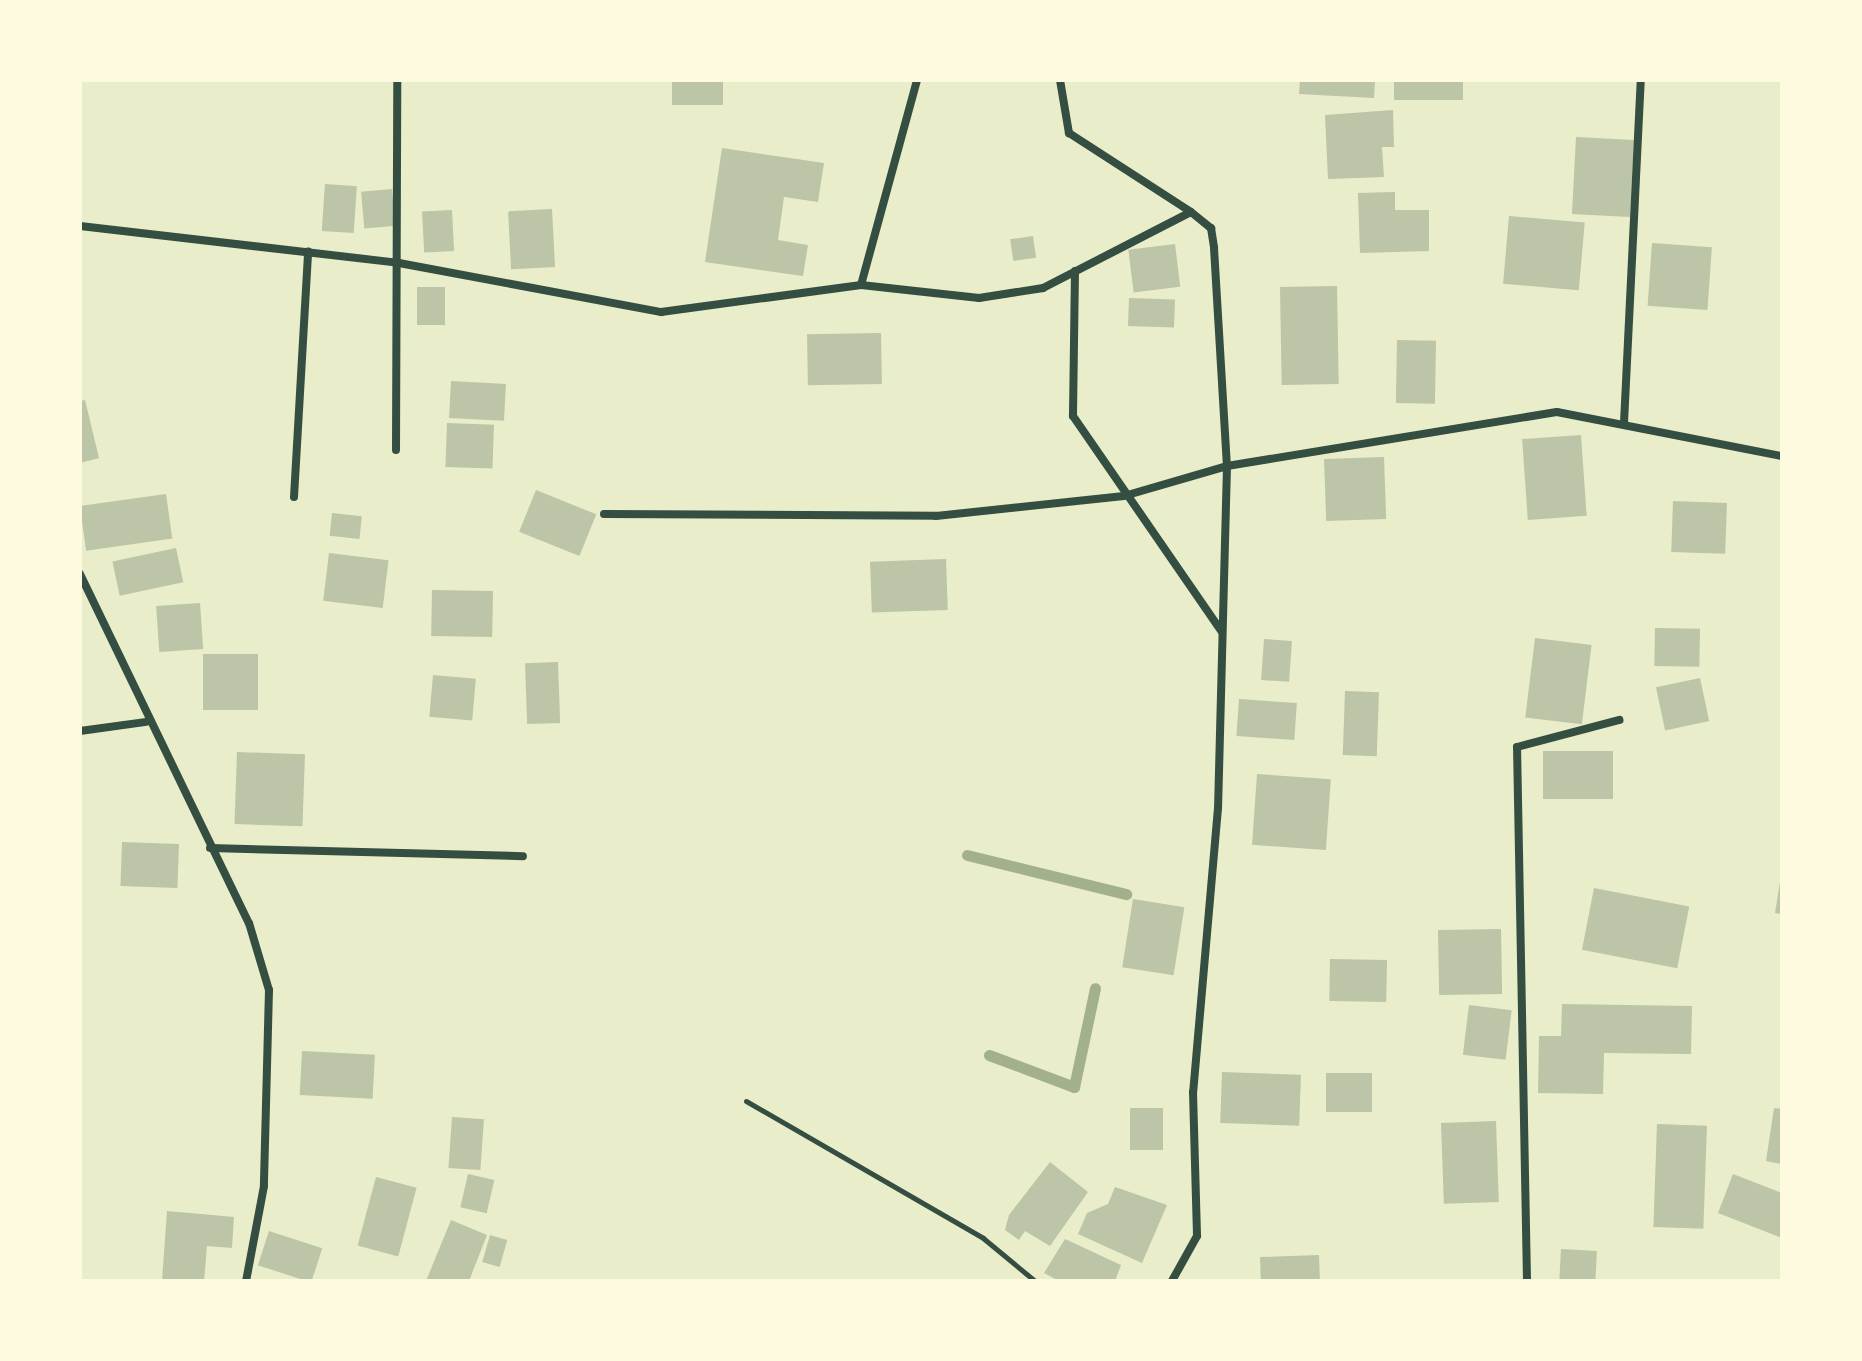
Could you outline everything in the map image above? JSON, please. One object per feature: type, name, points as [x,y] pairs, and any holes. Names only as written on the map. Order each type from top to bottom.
[{"type":"street","points":[[396,450],[399,263],[397,80]]},
{"type":"street","points":[[861,285],[917,80]]},
{"type":"street","points":[[1060,80],[1069,133],[1191,212],[1211,228],[1214,248],[1227,466],[1218,808],[1193,1092],[1197,1236],[1172,1281]]},
{"type":"street","points":[[1624,423],[1641,80]]},
{"type":"street","points":[[80,226],[399,263],[661,312],[861,285],[979,298],[1043,288],[1191,212]]},
{"type":"street","points":[[294,497],[308,251]]},
{"type":"street","points":[[1075,271],[1073,416],[1124,496],[1223,633]]},
{"type":"street","points":[[604,514],[936,516],[1124,496],[1227,466],[1557,412],[1782,456]]},
{"type":"street","points":[[80,574],[146,722],[249,923],[269,990],[264,1186],[246,1281]]},
{"type":"street","points":[[1527,1281],[1517,747],[1619,720]]},
{"type":"street","points":[[80,731],[146,722]]},
{"type":"street","points":[[210,848],[523,856]]},
{"type":"path","points":[[746,1101],[983,1238],[1035,1281]]},
{"type":"building","points":[[672,80],[723,80],[723,105],[672,105]]},
{"type":"building","points":[[1300,80],[1375,80],[1374,98],[1299,94]]},
{"type":"building","points":[[1394,80],[1463,80],[1463,100],[1394,100]]},
{"type":"building","points":[[1393,110],[1394,147],[1382,147],[1384,177],[1328,179],[1325,115]]},
{"type":"building","points":[[1576,137],[1634,140],[1630,217],[1572,214]]},
{"type":"building","points":[[722,148],[824,163],[818,202],[784,197],[778,240],[808,245],[803,276],[705,262]]},
{"type":"building","points":[[325,184],[357,186],[354,233],[322,231]]},
{"type":"building","points":[[392,189],[395,226],[364,229],[361,192]]},
{"type":"building","points":[[1395,192],[1395,210],[1429,210],[1429,251],[1360,253],[1358,193]]},
{"type":"building","points":[[552,209],[555,267],[511,269],[508,211]]},
{"type":"building","points":[[452,210],[454,251],[424,253],[422,212]]},
{"type":"building","points":[[1509,216],[1585,223],[1579,290],[1503,284]]},
{"type":"building","points":[[1033,236],[1036,258],[1013,261],[1010,239]]},
{"type":"building","points":[[1652,243],[1712,247],[1707,310],[1648,306]]},
{"type":"building","points":[[1175,244],[1180,287],[1134,292],[1128,250]]},
{"type":"building","points":[[1337,286],[1339,384],[1282,385],[1280,287]]},
{"type":"building","points":[[417,287],[445,287],[445,325],[417,325]]},
{"type":"building","points":[[1129,298],[1175,300],[1174,328],[1128,326]]},
{"type":"building","points":[[881,333],[882,384],[808,385],[807,334]]},
{"type":"building","points":[[1397,340],[1436,341],[1435,404],[1396,403]]},
{"type":"building","points":[[451,381],[506,384],[504,421],[449,418]]},
{"type":"building","points":[[85,400],[99,458],[80,463],[80,401]]},
{"type":"building","points":[[447,423],[494,425],[492,469],[445,467]]},
{"type":"building","points":[[1581,435],[1587,516],[1528,520],[1522,439]]},
{"type":"building","points":[[1384,457],[1386,519],[1326,521],[1324,459]]},
{"type":"building","points":[[536,490],[596,514],[579,556],[519,532]]},
{"type":"building","points":[[166,494],[172,539],[86,551],[80,506]]},
{"type":"building","points":[[1673,501],[1727,503],[1725,554],[1671,552]]},
{"type":"building","points":[[332,513],[362,516],[359,539],[330,536]]},
{"type":"building","points":[[176,548],[183,582],[120,596],[112,562]]},
{"type":"building","points":[[329,553],[389,560],[383,608],[323,601]]},
{"type":"building","points":[[946,559],[948,610],[872,613],[870,562]]},
{"type":"building","points":[[432,590],[493,591],[492,637],[431,636]]},
{"type":"building","points":[[200,603],[203,649],[159,652],[156,606]]},
{"type":"building","points":[[1655,628],[1700,629],[1699,667],[1654,666]]},
{"type":"building","points":[[1535,638],[1592,645],[1582,724],[1525,717]]},
{"type":"building","points":[[1264,639],[1292,641],[1289,682],[1261,680]]},
{"type":"building","points":[[203,654],[258,654],[258,710],[203,710]]},
{"type":"building","points":[[558,662],[560,723],[527,724],[525,663]]},
{"type":"building","points":[[433,675],[476,679],[472,721],[429,717]]},
{"type":"building","points":[[1700,678],[1709,721],[1665,730],[1656,687]]},
{"type":"building","points":[[1345,691],[1379,692],[1377,756],[1343,755]]},
{"type":"building","points":[[1239,699],[1297,703],[1294,740],[1236,736]]},
{"type":"building","points":[[1543,751],[1613,751],[1613,799],[1543,799]]},
{"type":"building","points":[[237,752],[305,754],[302,826],[234,824]]},
{"type":"building","points":[[1257,774],[1331,779],[1326,850],[1252,845]]},
{"type":"building","points":[[122,842],[179,844],[177,888],[120,886]]},
{"type":"building","points":[[1782,882],[1782,914],[1775,913]]},
{"type":"building","points":[[1594,888],[1689,907],[1677,968],[1582,950]]},
{"type":"building","points":[[1133,899],[1184,907],[1174,975],[1122,967]]},
{"type":"building","points":[[1501,929],[1502,994],[1439,995],[1438,930]]},
{"type":"building","points":[[1330,959],[1387,960],[1386,1002],[1329,1001]]},
{"type":"building","points":[[1562,1004],[1692,1006],[1691,1054],[1604,1053],[1603,1094],[1538,1093],[1539,1036],[1561,1036]]},
{"type":"building","points":[[1469,1005],[1512,1010],[1506,1060],[1463,1055]]},
{"type":"building","points":[[302,1051],[375,1055],[373,1099],[300,1095]]},
{"type":"building","points":[[1222,1072],[1301,1075],[1299,1126],[1220,1123]]},
{"type":"building","points":[[1326,1073],[1372,1073],[1372,1112],[1326,1112]]},
{"type":"building","points":[[1130,1108],[1163,1108],[1163,1150],[1130,1150]]},
{"type":"building","points":[[1774,1108],[1782,1109],[1782,1164],[1766,1161]]},
{"type":"building","points":[[452,1117],[484,1119],[480,1170],[448,1168]]},
{"type":"building","points":[[1496,1121],[1499,1202],[1444,1204],[1441,1123]]},
{"type":"building","points":[[1657,1124],[1707,1126],[1703,1229],[1653,1227]]},
{"type":"building","points":[[1050,1162],[1088,1192],[1050,1246],[1025,1231],[1019,1240],[1005,1230],[1009,1215]]},
{"type":"building","points":[[468,1174],[494,1180],[487,1213],[460,1207]]},
{"type":"building","points":[[1733,1174],[1782,1193],[1782,1238],[1718,1213]]},
{"type":"building","points":[[376,1177],[417,1188],[398,1256],[358,1246]]},
{"type":"building","points":[[1115,1187],[1167,1205],[1142,1263],[1078,1234],[1087,1213],[1108,1204]]},
{"type":"building","points":[[167,1211],[234,1217],[232,1248],[207,1246],[204,1281],[162,1281]]},
{"type":"building","points":[[451,1220],[487,1235],[469,1281],[426,1281]]},
{"type":"building","points":[[269,1231],[322,1248],[312,1281],[258,1265]]},
{"type":"building","points":[[490,1235],[507,1240],[500,1267],[482,1262]]},
{"type":"building","points":[[1065,1239],[1121,1265],[1115,1281],[1059,1281],[1044,1273]]},
{"type":"building","points":[[1561,1249],[1597,1251],[1595,1281],[1559,1281]]},
{"type":"building","points":[[1319,1255],[1320,1281],[1261,1281],[1260,1257]]},
{"type":"waterway","points":[[967,855],[1126,894]]},
{"type":"waterway","points":[[989,1055],[1074,1087],[1095,988]]}]
